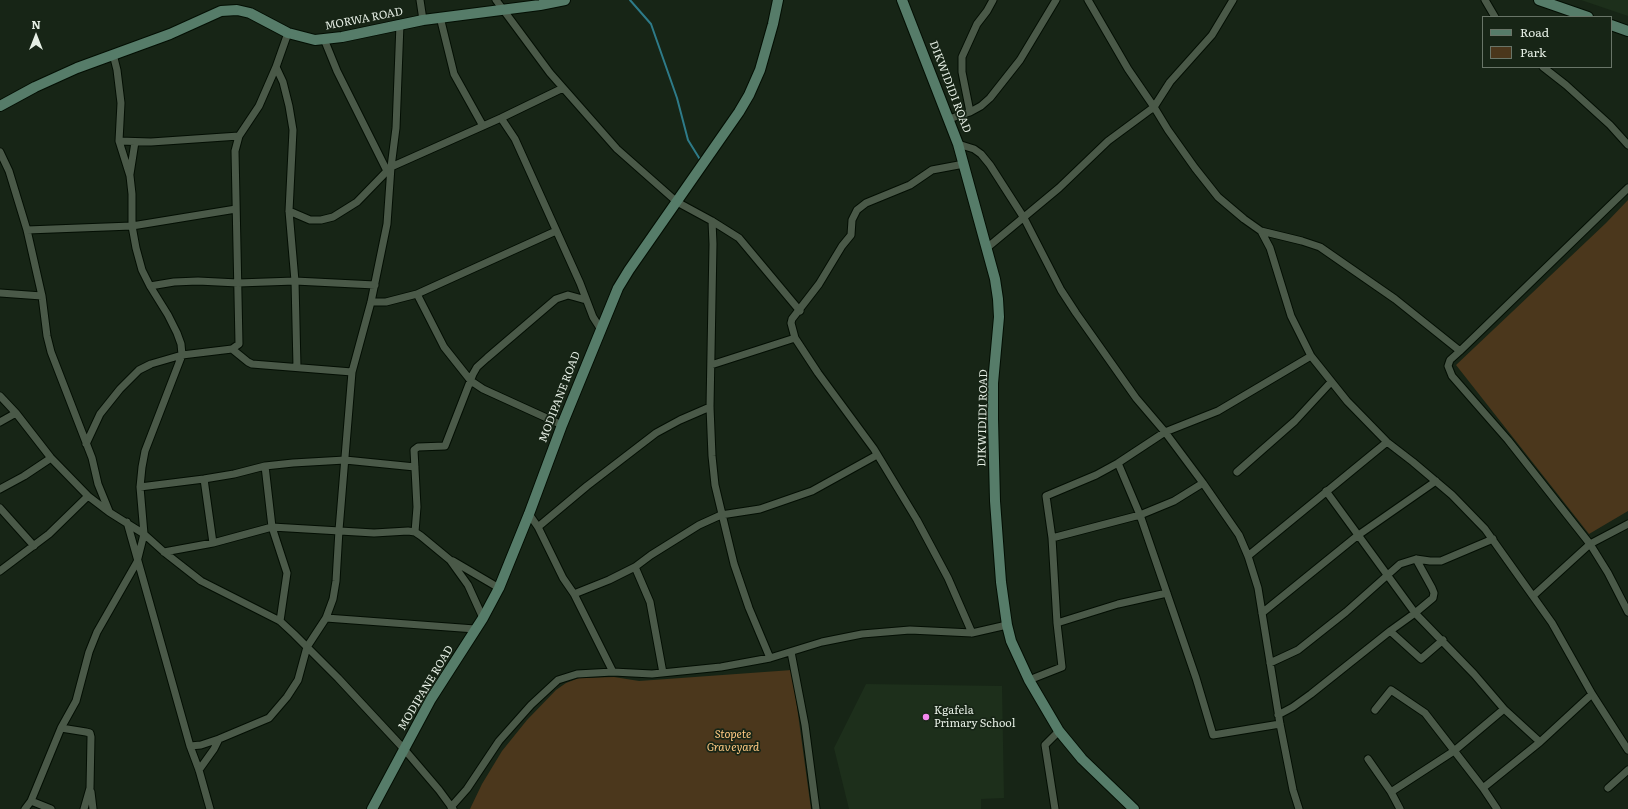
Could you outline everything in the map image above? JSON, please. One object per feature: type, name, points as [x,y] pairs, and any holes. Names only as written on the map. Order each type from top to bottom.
[{"type":"main road","name":"MORWA ROAD","points":[[0,106],[54,78],[113,54],[170,34],[210,15],[230,9],[256,15],[288,33],[309,39],[324,39],[440,17],[503,10],[565,0]]},
{"type":"main road","name":"MODIPANE ROAD","points":[[372,809],[431,699],[483,618],[499,588],[600,328],[624,277],[739,112],[749,95],[760,70],[778,0]]},
{"type":"main road","name":"DIKWIDIDI ROAD","points":[[902,0],[958,144],[975,208],[988,247],[998,299],[999,317],[993,383],[995,501],[1001,582],[1007,625],[1017,656],[1029,680],[1059,731],[1082,759],[1134,809]]},
{"type":"main road","points":[[1539,0],[1585,16]]},
{"type":"main road","points":[[1612,25],[1628,31]]},
{"type":"street","points":[[420,0],[423,20]]},
{"type":"street","points":[[496,0],[550,73],[617,149],[677,202],[739,238],[800,311]]},
{"type":"street","points":[[970,112],[962,72],[962,57],[977,24],[993,0]]},
{"type":"street","points":[[949,119],[970,112],[981,106],[990,98],[1020,60],[1056,0]]},
{"type":"street","points":[[1088,0],[1128,69],[1195,168],[1218,197],[1261,231],[1302,241],[1320,248],[1394,299],[1460,351]]},
{"type":"street","points":[[988,247],[1059,188],[1108,141],[1154,107],[1170,82],[1212,35],[1233,0]]},
{"type":"street","points":[[1485,0],[1494,16]]},
{"type":"street","points":[[440,17],[454,74],[483,126]]},
{"type":"street","points":[[190,746],[201,745],[219,739],[268,718],[287,697],[298,680],[307,647],[326,618],[332,599],[336,581],[352,372],[371,302],[387,224],[389,169],[396,128],[400,24]]},
{"type":"street","points":[[86,444],[100,414],[120,389],[139,370],[151,364],[182,354],[232,349],[238,345],[240,340],[235,157],[239,136],[259,106],[288,33]]},
{"type":"street","points":[[324,39],[337,71],[389,169]]},
{"type":"street","points":[[25,809],[31,801],[61,728],[76,702],[89,652],[97,632],[137,562],[144,534],[140,487],[145,452],[182,354],[181,344],[177,332],[142,270],[132,226],[132,194],[130,176],[119,141],[121,103],[117,70],[113,54]]},
{"type":"street","points":[[276,66],[283,82],[293,130],[289,211],[295,281],[297,367]]},
{"type":"street","points":[[1544,68],[1566,85],[1610,125],[1628,145]]},
{"type":"street","points":[[289,211],[310,220],[320,220],[333,217],[357,202],[389,169],[563,88]]},
{"type":"street","points":[[501,118],[515,139],[580,283],[596,323],[600,328]]},
{"type":"street","points":[[119,141],[135,142],[239,136]]},
{"type":"street","points":[[130,176],[135,142]]},
{"type":"street","points":[[958,144],[974,149],[981,154],[990,165],[1024,218],[1061,290],[1076,313],[1136,398],[1165,432],[1239,535],[1248,556],[1258,588],[1278,715],[1293,790],[1299,809]]},
{"type":"street","points":[[0,152],[9,171],[27,230],[42,296],[47,336],[51,352],[92,458],[98,484],[109,512]]},
{"type":"street","points":[[964,164],[932,170],[910,185],[866,203],[857,210],[852,220],[851,235],[848,241],[842,246],[820,284],[800,311],[792,319],[791,323],[795,338],[818,373],[874,449],[917,520],[963,610],[972,633]]},
{"type":"street","points":[[1628,188],[1450,360],[1448,366],[1452,376],[1508,440],[1590,544],[1608,573],[1628,612]]},
{"type":"street","points":[[27,230],[132,226],[236,209]]},
{"type":"street","points":[[712,221],[712,365],[710,407],[715,485],[734,564],[748,608],[770,658]]},
{"type":"street","points":[[371,302],[386,302],[417,294],[556,231]]},
{"type":"street","points":[[1261,231],[1270,248],[1291,316],[1311,356],[1330,382],[1387,442],[1436,481],[1468,510],[1492,539],[1552,623],[1592,694],[1628,750]]},
{"type":"street","points":[[150,286],[174,282],[198,281],[238,284],[295,281],[375,285]]},
{"type":"street","points":[[0,293],[42,296]]},
{"type":"street","points":[[417,294],[444,347],[471,381],[483,389],[562,425]]},
{"type":"street","points":[[415,532],[417,506],[414,450],[418,447],[445,446],[477,367],[556,299],[568,295],[586,300]]},
{"type":"street","points":[[712,365],[795,338]]},
{"type":"street","points":[[232,349],[252,364],[352,372]]},
{"type":"street","points":[[1029,680],[1062,667],[1057,623],[1052,538],[1046,496],[1096,475],[1118,463],[1165,432],[1218,410],[1311,356]]},
{"type":"street","points":[[1237,472],[1295,421],[1330,382]]},
{"type":"street","points":[[0,396],[16,413],[51,458],[88,496],[109,512],[144,534],[196,577],[212,587],[280,621],[307,647],[404,749],[452,808],[467,789],[499,741],[531,705],[558,680],[577,674],[613,672],[663,673],[721,667],[770,658],[822,642],[862,634],[910,630],[972,633],[1007,625]]},
{"type":"street","points":[[538,527],[587,486],[656,433],[680,420],[710,407]]},
{"type":"street","points":[[0,422],[16,413]]},
{"type":"street","points":[[1248,556],[1387,442]]},
{"type":"street","points":[[574,594],[609,580],[635,567],[651,555],[699,525],[721,515],[760,509],[812,491],[877,455]]},
{"type":"street","points":[[0,489],[24,476],[51,458]]},
{"type":"street","points":[[140,487],[204,480],[266,466],[345,460],[415,467]]},
{"type":"street","points":[[1118,463],[1140,515],[1167,592],[1196,678],[1212,735],[1280,724]]},
{"type":"street","points":[[266,466],[272,527],[287,573],[280,621]]},
{"type":"street","points":[[204,480],[213,543]]},
{"type":"street","points":[[1262,613],[1357,536],[1436,481]]},
{"type":"street","points":[[1052,538],[1140,515],[1174,501],[1203,483]]},
{"type":"street","points":[[1326,491],[1357,536],[1388,574],[1415,613],[1443,640],[1504,709],[1540,742]]},
{"type":"street","points":[[0,571],[49,534],[88,496]]},
{"type":"street","points":[[0,508],[34,546]]},
{"type":"street","points":[[529,514],[538,527],[563,578],[574,594],[613,672]]},
{"type":"street","points":[[127,522],[137,562],[190,746],[199,770],[210,809]]},
{"type":"street","points":[[1534,596],[1590,544],[1628,524]]},
{"type":"street","points":[[164,552],[213,543],[272,527],[374,533],[408,531],[415,532],[450,560],[499,588]]},
{"type":"street","points":[[1270,663],[1298,650],[1346,612],[1400,564],[1416,559],[1441,561],[1492,539]]},
{"type":"street","points":[[1278,715],[1293,707],[1311,694],[1433,598],[1434,593],[1432,588],[1416,559]]},
{"type":"street","points":[[450,560],[468,584],[483,618]]},
{"type":"street","points":[[635,567],[650,602],[663,673]]},
{"type":"street","points":[[1057,623],[1124,602],[1167,592]]},
{"type":"street","points":[[326,618],[475,629]]},
{"type":"street","points":[[1390,631],[1421,659],[1443,640]]},
{"type":"street","points":[[791,652],[805,725],[816,809]]},
{"type":"street","points":[[1375,710],[1389,691],[1393,690],[1425,713],[1483,788],[1497,809]]},
{"type":"street","points":[[1483,788],[1540,742],[1592,694]]},
{"type":"street","points":[[1391,792],[1454,750],[1504,709]]},
{"type":"street","points":[[61,728],[90,733],[90,788],[93,809]]},
{"type":"street","points":[[1055,809],[1045,745],[1059,731]]},
{"type":"street","points":[[199,770],[214,749],[219,739]]},
{"type":"street","points":[[1368,759],[1391,792],[1400,809]]},
{"type":"street","points":[[1608,788],[1628,770]]},
{"type":"street","points":[[84,809],[90,788]]},
{"type":"street","points":[[31,801],[51,809]]},
{"type":"shaded area","points":[[1581,0],[1628,0],[1628,16]]},
{"type":"shaded area","name":"Kgafela Primary School","points":[[866,684],[1002,686],[1004,798],[981,799],[981,809],[849,809],[834,748]]},
{"type":"green space","points":[[1628,200],[1628,511],[1589,534],[1456,365],[1606,223]]},
{"type":"green space","name":"Stopete Graveyard","points":[[792,670],[811,809],[470,809],[482,784],[502,751],[527,720],[556,690],[566,683],[579,678],[614,677],[639,681]]},
{"type":"waterway","points":[[630,0],[651,24],[677,98],[688,140],[701,161]]},
{"type":"place","name":"Kgafela Primary School","points":[[926,717]]}]
